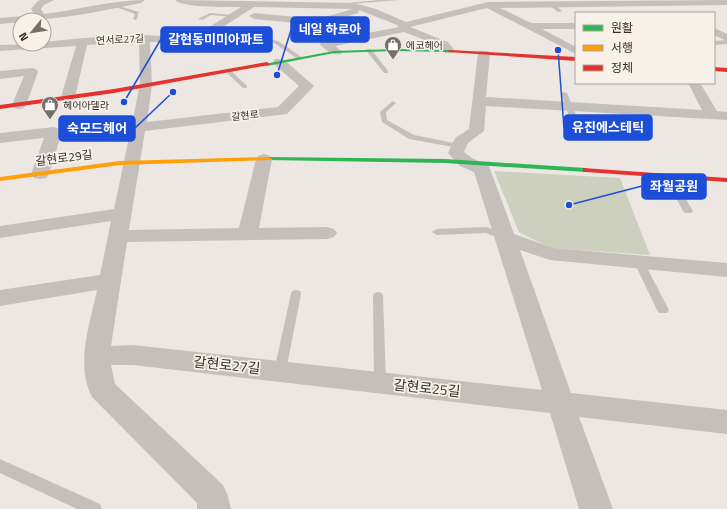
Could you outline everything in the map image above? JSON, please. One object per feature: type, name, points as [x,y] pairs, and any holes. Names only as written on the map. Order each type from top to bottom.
[{"type":"main road","points":[[0,108],[146,85],[337,52],[369,50],[449,51],[575,59]]},
{"type":"main road","points":[[715,69],[727,70]]},
{"type":"main road","points":[[132,163],[462,154],[668,176],[727,180]]},
{"type":"main road","name":"갈현로29길","points":[[0,179],[132,163]]},
{"type":"street","points":[[38,12],[36,9],[41,3],[50,0]]},
{"type":"street","points":[[52,16],[71,14],[141,0]]},
{"type":"street","points":[[179,0],[204,4],[328,4],[354,6],[401,23],[404,28],[444,44],[449,51]]},
{"type":"street","points":[[337,52],[326,44],[404,28],[444,17],[486,2],[551,4],[567,2],[727,2]]},
{"type":"street","points":[[486,2],[575,50]]},
{"type":"street","points":[[662,2],[680,12]]},
{"type":"street","name":"연서로27길","points":[[52,43],[144,38],[194,41],[253,4]]},
{"type":"street","points":[[234,15],[318,22],[363,8]]},
{"type":"street","points":[[0,21],[12,20]]},
{"type":"street","points":[[530,26],[575,26]]},
{"type":"street","points":[[144,38],[146,85],[96,356],[102,389],[212,496],[214,509]]},
{"type":"street","points":[[68,97],[83,41]]},
{"type":"street","name":"연서로27길","points":[[0,48],[12,47]]},
{"type":"street","points":[[484,53],[476,131],[461,141],[462,154],[482,169],[596,509]]},
{"type":"street","name":"갈현로","points":[[138,127],[282,111],[307,86],[280,62]]},
{"type":"street","points":[[0,75],[32,72],[19,105]]},
{"type":"street","points":[[695,84],[712,115]]},
{"type":"street","points":[[479,101],[727,116]]},
{"type":"street","points":[[0,138],[54,132],[40,174]]},
{"type":"street","points":[[248,234],[264,159]]},
{"type":"street","points":[[0,232],[120,225],[248,234],[327,234]]},
{"type":"street","points":[[505,238],[550,254],[727,270]]},
{"type":"street","points":[[0,298],[110,281]]},
{"type":"street","name":"갈현로27길","points":[[96,356],[133,355],[380,382]]},
{"type":"street","name":"갈현로25길","points":[[380,382],[727,422]]},
{"type":"lane","points":[[328,4],[396,0]]},
{"type":"lane","points":[[551,4],[560,11]]},
{"type":"lane","name":"연서로27길","points":[[115,5],[137,13],[135,19]]},
{"type":"lane","points":[[200,18],[210,14],[234,15]]},
{"type":"lane","points":[[159,38],[173,30]]},
{"type":"lane","points":[[260,39],[276,42],[300,58]]},
{"type":"lane","points":[[369,50],[386,72]]},
{"type":"lane","points":[[228,71],[245,87]]},
{"type":"lane","points":[[564,93],[575,122]]},
{"type":"lane","points":[[393,103],[383,112],[384,121],[412,137],[462,154]]},
{"type":"lane","points":[[668,176],[688,211]]},
{"type":"lane","points":[[437,232],[487,230],[505,238]]},
{"type":"lane","points":[[639,262],[662,310]]},
{"type":"lane","points":[[280,371],[296,294]]},
{"type":"lane","name":"갈현로25길","points":[[378,296],[380,382]]},
{"type":"lane","points":[[0,466],[94,509]]},
{"type":"green space","points":[[494,171],[620,178],[650,255],[550,248],[519,232]]},
{"type":"traffic: fast","points":[[267,64],[334,52],[395,50],[450,51]]},
{"type":"traffic: fast","points":[[269,159],[445,161],[586,170]]},
{"type":"traffic: slow","points":[[0,179],[120,163],[269,159]]},
{"type":"traffic: jam","points":[[450,51],[575,59]]},
{"type":"traffic: jam","points":[[0,107],[114,91],[267,64]]},
{"type":"traffic: jam","points":[[715,69],[727,70]]},
{"type":"traffic: jam","points":[[586,170],[727,180]]},
{"type":"place","name":"유진에스테틱","points":[[558,50]]},
{"type":"place","name":"에코헤어","points":[[393,60]]},
{"type":"place","name":"네일 하로아","points":[[277,75]]},
{"type":"place","name":"숙모드헤어","points":[[173,92]]},
{"type":"place","name":"갈현동미미아파트","points":[[124,102]]},
{"type":"place","name":"헤어아델라","points":[[50,120]]},
{"type":"place","name":"좌월공원","points":[[569,205]]}]
